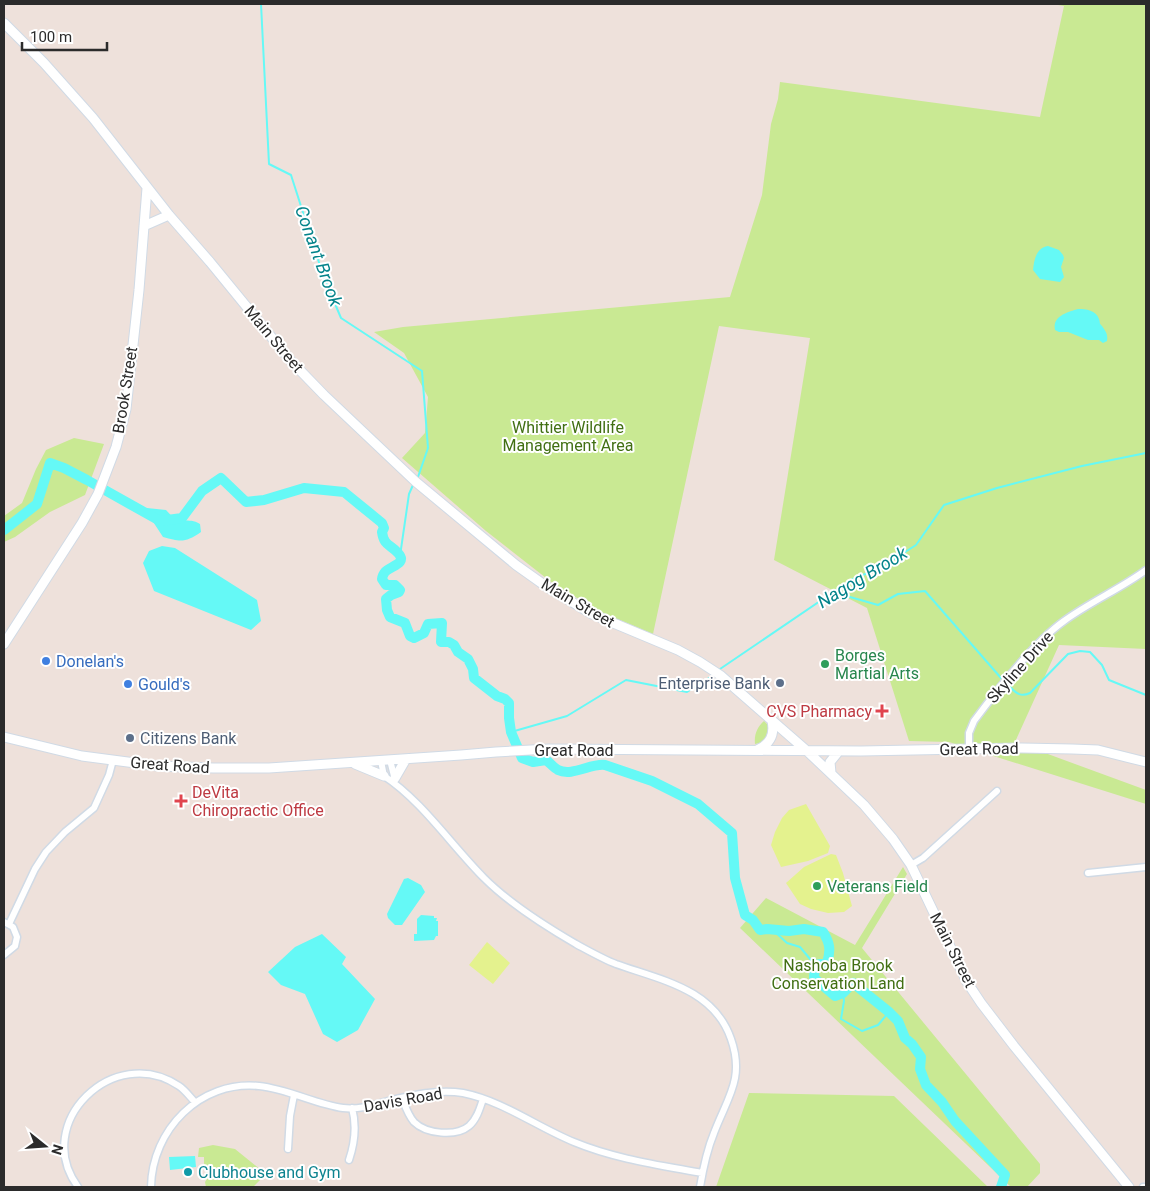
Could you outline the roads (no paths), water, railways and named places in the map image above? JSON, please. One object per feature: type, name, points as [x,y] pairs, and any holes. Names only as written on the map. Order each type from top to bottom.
[{"type":"main road","name":"Main Street","points":[[4,23],[44,63],[93,118],[147,188],[291,361],[416,482],[539,582],[592,614],[678,650],[700,662],[730,683],[831,773],[877,819],[911,865],[967,982],[1014,1046],[1129,1187]]},
{"type":"main road","name":"Brook Street","points":[[4,644],[82,523],[103,483],[116,447],[126,409],[139,290],[147,188]]},
{"type":"main road","points":[[144,226],[169,215]]},
{"type":"main road","points":[[757,750],[765,746],[772,737],[772,721]]},
{"type":"main road","name":"Great Road","points":[[4,737],[75,755],[158,766],[213,768],[269,768],[524,750],[839,751],[1033,748],[1098,750],[1146,762]]},
{"type":"main road","points":[[831,773],[830,762],[839,751]]},
{"type":"main road","points":[[395,781],[406,759]]},
{"type":"main road","points":[[352,763],[384,776]]},
{"type":"street","name":"Skyline Drive","points":[[969,749],[970,733],[974,721],[1022,661],[1042,640],[1064,620],[1146,570]]},
{"type":"street","points":[[4,954],[14,947],[17,940],[16,933],[6,923],[42,858],[56,840],[94,808],[109,775],[112,760]]},
{"type":"street","points":[[386,761],[384,776],[395,781]]},
{"type":"street","points":[[386,761],[395,781],[485,879],[515,903],[576,944],[614,963],[677,985],[695,994],[717,1014],[728,1030],[734,1049],[735,1079],[730,1098],[712,1138],[700,1187]]},
{"type":"street","points":[[911,865],[923,858],[997,791]]},
{"type":"street","points":[[1088,873],[1146,867]]},
{"type":"street","points":[[78,1187],[70,1174],[67,1163],[65,1150],[67,1128],[75,1108],[82,1099],[98,1086],[120,1076],[132,1074],[151,1075],[178,1086],[195,1102]]},
{"type":"street","name":"Davis Road","points":[[152,1187],[153,1167],[162,1141],[178,1118],[195,1102],[222,1090],[248,1086],[267,1087],[339,1107],[352,1108],[402,1098],[447,1092],[461,1093],[483,1099],[562,1137],[599,1151],[628,1160],[702,1173]]},
{"type":"street","points":[[288,1149],[290,1116],[294,1095]]},
{"type":"street","points":[[402,1098],[410,1115],[421,1127],[444,1132],[465,1129],[470,1125],[478,1113],[483,1099]]},
{"type":"street","points":[[349,1160],[356,1131],[352,1108]]},
{"type":"water","points":[[1048,246],[1059,250],[1064,258],[1061,267],[1064,277],[1060,282],[1040,279],[1033,270],[1038,252]]},
{"type":"water","points":[[1078,309],[1093,312],[1098,316],[1106,333],[1107,341],[1103,343],[1099,340],[1088,340],[1068,332],[1055,330],[1058,318]]},
{"type":"water","points":[[147,508],[166,510],[180,520],[196,522],[200,524],[201,532],[187,540],[174,540],[163,537],[146,511]]},
{"type":"water","points":[[162,546],[175,548],[257,600],[261,621],[251,630],[154,591],[143,563],[149,551]]},
{"type":"water","points":[[408,878],[421,885],[425,892],[402,925],[395,925],[388,918],[387,914],[404,879]]},
{"type":"water","points":[[421,915],[437,918],[438,936],[434,940],[414,941],[414,934],[417,934],[417,919]]},
{"type":"water","points":[[322,934],[346,957],[342,964],[375,999],[358,1030],[337,1042],[323,1034],[305,994],[281,985],[268,972],[295,947]]},
{"type":"water","points":[[195,1156],[196,1167],[170,1170],[169,1157]]},
{"type":"waterway","name":"Conant Brook","points":[[261,4],[269,164],[291,175],[324,278],[341,318],[422,371],[428,448],[418,477]]},
{"type":"waterway","name":"Nagog Brook","points":[[720,669],[851,580],[882,567],[916,545],[944,505],[997,488],[1082,466],[1146,453]]},
{"type":"waterway","points":[[4,530],[37,504],[50,463],[87,480],[160,521],[182,518],[202,491],[221,478],[246,502],[264,500],[304,488],[344,492],[382,523],[384,540],[401,557],[400,562],[387,570],[382,578],[386,585],[395,585],[400,590],[386,599],[390,617],[405,623],[410,636],[414,638],[424,633],[428,624],[442,623],[441,642],[449,642],[454,645],[458,652],[468,659],[473,669],[474,678],[509,703],[511,732],[522,758],[533,762],[546,760],[556,769],[563,772],[605,765],[652,781],[698,804],[732,833],[735,878],[745,915],[753,920],[760,930],[789,931],[804,929],[823,932],[829,947],[828,958],[827,963],[815,965],[814,978],[835,996],[843,993],[853,983],[898,1021],[905,1038],[921,1057],[920,1069],[926,1085],[942,1102],[955,1121],[1005,1175],[1001,1187]]},
{"type":"waterway","name":"Conant Brook","points":[[400,556],[409,494],[413,485]]},
{"type":"waterway","points":[[836,593],[878,605],[898,594],[925,591],[1001,678]]},
{"type":"waterway","points":[[1010,687],[1019,694],[1030,693],[1068,654],[1080,651],[1090,652],[1102,665],[1109,680],[1146,695]]},
{"type":"waterway","name":"Nagog Brook","points":[[511,732],[567,716],[626,680],[687,692],[709,678]]},
{"type":"waterway","points":[[774,931],[787,943],[800,947],[815,965]]},
{"type":"waterway","points":[[843,993],[844,1001],[841,1019],[862,1031],[878,1025],[889,1012]]},
{"type":"place","name":"Donelan's","points":[[46,661]]},
{"type":"place","name":"Borges Martial Arts","points":[[825,664]]},
{"type":"place","name":"Enterprise Bank","points":[[780,683]]},
{"type":"place","name":"Gould's","points":[[128,684]]},
{"type":"place","name":"CVS Pharmacy","points":[[882,711]]},
{"type":"place","name":"Citizens Bank","points":[[130,738]]},
{"type":"place","name":"DeVita Chiropractic Office","points":[[181,801]]},
{"type":"place","name":"Veterans Field","points":[[817,886]]},
{"type":"place","name":"Clubhouse and Gym","points":[[188,1172]]},
{"type":"park label","name":"Whittier Wildlife Management Area","points":[[568,436]]},
{"type":"park label","name":"Nashoba Brook Conservation Land","points":[[838,974]]}]
